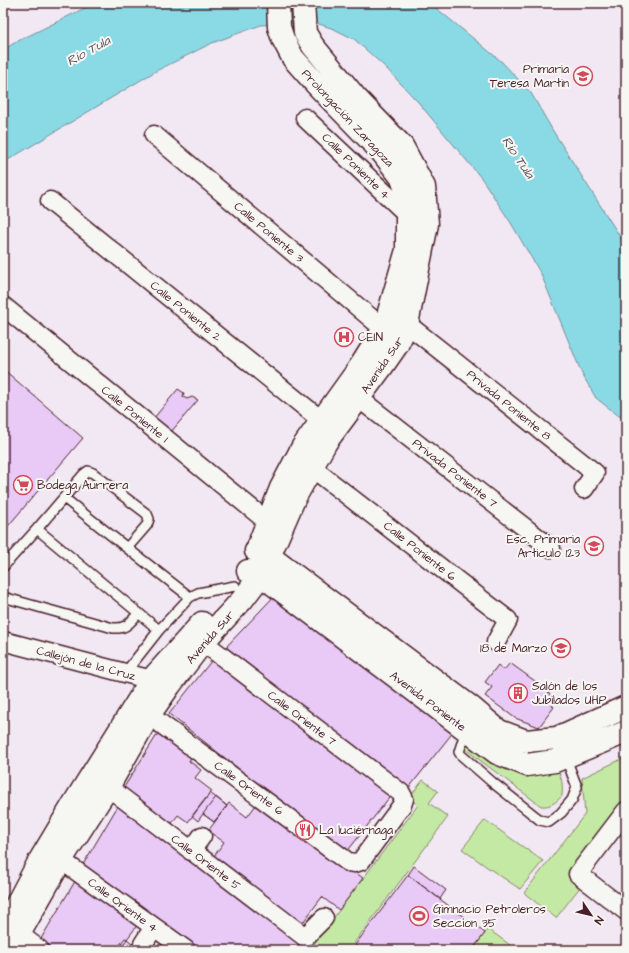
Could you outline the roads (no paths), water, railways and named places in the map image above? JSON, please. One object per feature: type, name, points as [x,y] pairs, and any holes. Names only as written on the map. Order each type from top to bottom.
[{"type":"main road","name":"Prolongación Zaragoza","points":[[278,3],[279,27],[292,58],[381,151],[402,178],[407,194],[407,250],[384,329]]},
{"type":"main road","name":"Prolongación Zaragoza","points":[[303,3],[305,32],[312,46],[355,97],[402,146],[424,187],[427,224],[407,324]]},
{"type":"main road","name":"Avenida Sur","points":[[160,683],[203,642],[242,600],[281,488],[302,448],[321,420],[381,368],[397,345],[407,324]]},
{"type":"main road","name":"Avenida Sur","points":[[11,938],[61,860],[99,782],[160,683],[254,568],[326,442],[352,393],[374,345],[384,329]]},
{"type":"main road","name":"Avenida Poniente","points":[[254,568],[469,719],[526,741],[561,747],[626,732]]},
{"type":"main road","name":"Avenida Poniente","points":[[561,747],[626,707]]},
{"type":"main road","name":"Avenida Sur","points":[[11,938],[40,860],[99,782]]},
{"type":"street","name":"Calle Poniente 4","points":[[305,118],[407,214],[427,224]]},
{"type":"street","name":"Calle Poniente 3","points":[[154,135],[384,329]]},
{"type":"street","name":"Calle Poniente 2","points":[[50,201],[321,420]]},
{"type":"street","name":"Calle Poniente 1","points":[[3,306],[268,522]]},
{"type":"street","name":"Privada Poniente 8","points":[[407,324],[595,473],[584,489]]},
{"type":"street","name":"Privada Poniente 7","points":[[352,393],[551,548]]},
{"type":"street","name":"Calle Poniente 6","points":[[311,467],[508,620],[496,642]]},
{"type":"street","name":"Callejón de la Cruz","points":[[3,641],[160,683]]},
{"type":"street","name":"Calle Oriente 7","points":[[203,642],[401,793],[404,799],[402,805],[361,861],[354,863],[348,862]]},
{"type":"street","name":"Calle Oriente 6","points":[[142,711],[348,862]]},
{"type":"street","name":"Calle Oriente 5","points":[[99,782],[305,937],[324,918]]},
{"type":"street","points":[[626,811],[578,874],[626,911]]},
{"type":"street","points":[[191,851],[202,836]]},
{"type":"street","name":"Calle Oriente 4","points":[[61,860],[186,950]]},
{"type":"street","points":[[143,944],[154,927]]},
{"type":"street","points":[[11,938],[40,950]]},
{"type":"lane","points":[[3,567],[88,471],[93,473],[147,514],[149,519],[147,524],[126,548]]},
{"type":"lane","points":[[64,498],[190,597]]},
{"type":"lane","points":[[37,529],[159,630]]},
{"type":"lane","points":[[125,673],[159,630],[190,597],[254,568]]},
{"type":"lane","points":[[3,597],[113,628],[125,626],[139,613]]},
{"type":"lane","points":[[469,719],[459,752],[460,755],[540,820],[549,822],[561,814],[572,800],[577,786],[561,747]]},
{"type":"water","name":"Río Tula","points":[[95,3],[430,3],[502,62],[531,93],[553,131],[626,246],[626,419],[619,416],[596,398],[582,374],[541,274],[511,223],[482,179],[418,102],[385,67],[354,39],[334,29],[313,22],[261,25],[212,43],[156,71],[3,163],[3,50],[16,42]]},
{"type":"place","name":"Primaria Teresa Martin","points":[[583,76]]},
{"type":"place","name":"CEIN","points":[[344,337]]},
{"type":"place","name":"Bodega Aurrera","points":[[23,485]]},
{"type":"place","name":"Esc. Primaria Articulo 123","points":[[594,546]]},
{"type":"place","name":"18 de Marzo","points":[[561,648]]},
{"type":"place","name":"Salón de los Jubilados UHP","points":[[518,693]]},
{"type":"place","name":"La luciérnaga","points":[[305,830]]},
{"type":"place","name":"Gimnacio Petroleros Seccion 35","points":[[419,916]]}]
